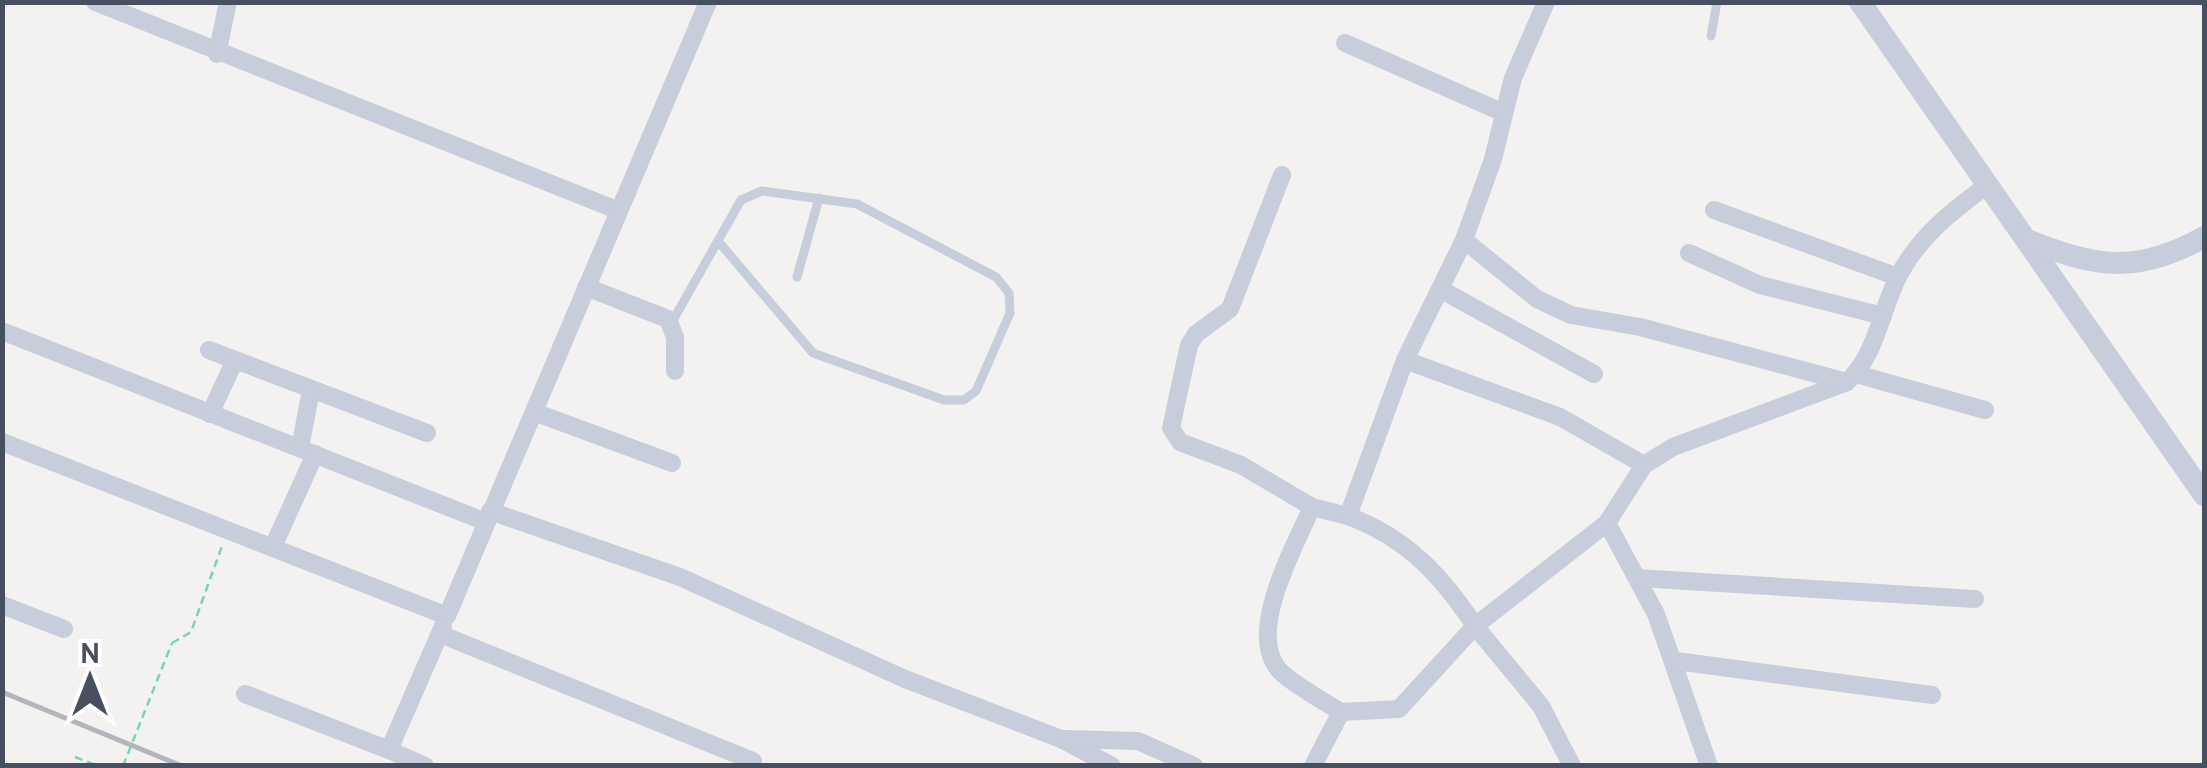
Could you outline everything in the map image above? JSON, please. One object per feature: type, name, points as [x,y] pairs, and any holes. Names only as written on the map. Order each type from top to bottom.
[{"type":"street","points":[[96,2],[217,54],[617,210]]},
{"type":"street","points":[[217,54],[228,2]]},
{"type":"street","points":[[389,750],[708,2]]},
{"type":"street","points":[[1348,516],[1405,360],[1464,240],[1513,78],[1546,2]]},
{"type":"street","points":[[1860,2],[2204,495]]},
{"type":"street","points":[[1345,43],[1504,114]]},
{"type":"street","points":[[1282,174],[1230,309],[1192,340],[1171,428],[1180,442],[1241,465],[1312,507],[1380,528],[1432,567],[1541,706],[1572,766]]},
{"type":"street","points":[[1312,507],[1278,586],[1267,637],[1282,673],[1340,712],[1399,709],[1475,626],[1607,523],[1644,465],[1673,447],[1851,378],[1867,359],[1898,276],[1936,224],[1987,185]]},
{"type":"street","points":[[1714,210],[1898,276]]},
{"type":"street","points":[[2027,240],[2072,258],[2118,265],[2143,262],[2204,237]]},
{"type":"street","points":[[1464,240],[1536,299],[1571,315],[1640,327],[1985,410]]},
{"type":"street","points":[[1689,253],[1760,286],[1883,316]]},
{"type":"street","points":[[586,288],[672,322],[675,371]]},
{"type":"street","points":[[1440,289],[1594,374]]},
{"type":"street","points":[[2,332],[488,517],[680,577],[906,679],[1061,739],[1112,766]]},
{"type":"street","points":[[210,350],[427,433]]},
{"type":"street","points":[[210,414],[234,360]]},
{"type":"street","points":[[1405,360],[1560,417],[1644,465]]},
{"type":"street","points":[[272,547],[308,451],[311,390]]},
{"type":"street","points":[[534,412],[672,463]]},
{"type":"street","points":[[2,442],[272,547],[752,761]]},
{"type":"street","points":[[1607,523],[1638,578],[1676,661],[1709,766]]},
{"type":"street","points":[[1638,578],[1976,599]]},
{"type":"street","points":[[2,605],[64,629]]},
{"type":"street","points":[[1676,661],[1932,694]]},
{"type":"street","points":[[245,694],[426,766]]},
{"type":"street","points":[[1312,766],[1340,712]]},
{"type":"street","points":[[1061,739],[1138,741],[1194,766]]},
{"type":"lane","points":[[1712,36],[1717,2]]},
{"type":"lane","points":[[672,322],[741,200],[753,192],[857,204],[880,214],[1005,284],[1010,313],[970,396],[944,400],[813,353],[718,241]]},
{"type":"lane","points":[[796,278],[820,198]]},
{"type":"path","points":[[124,766],[172,643],[191,632],[228,530]]},
{"type":"path","points":[[75,756],[98,766]]},
{"type":"railway","points":[[2,692],[182,766]]}]
